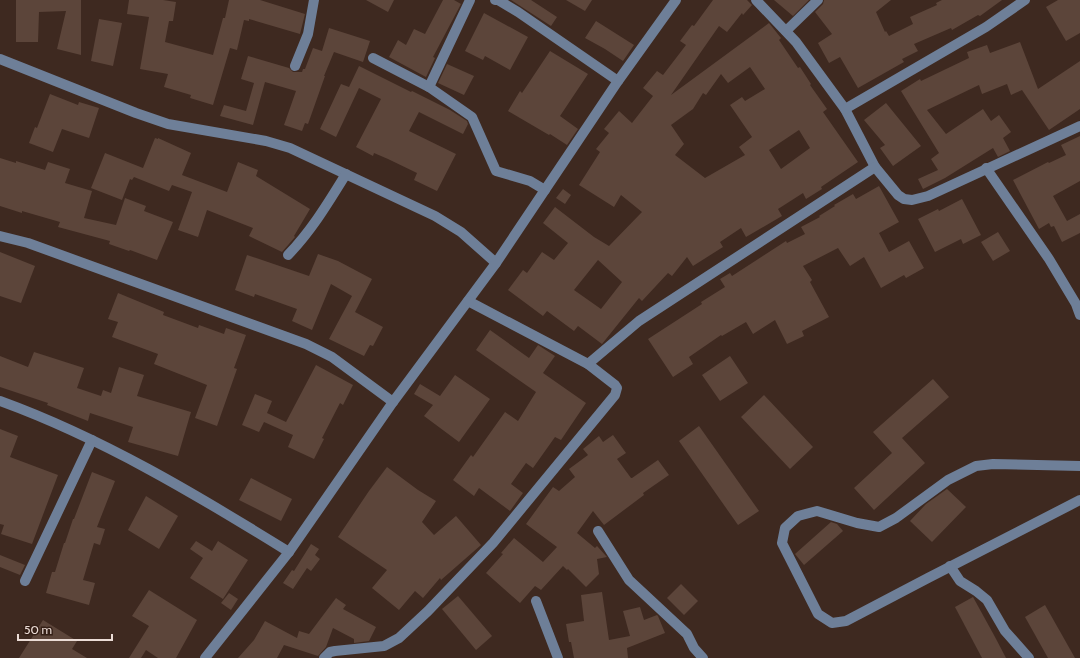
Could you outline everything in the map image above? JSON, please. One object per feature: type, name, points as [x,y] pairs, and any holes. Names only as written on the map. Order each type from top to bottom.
[{"type":"street","points":[[295,66],[308,34],[314,0]]},
{"type":"street","points":[[429,87],[470,0]]},
{"type":"street","points":[[495,0],[498,0],[518,12],[618,81]]},
{"type":"street","points":[[205,658],[289,552],[393,402],[496,263],[618,81],[676,0]]},
{"type":"street","points":[[756,0],[796,42],[845,109],[875,167],[898,195],[904,199],[912,200],[928,196],[1080,126]]},
{"type":"street","points":[[786,31],[818,0]]},
{"type":"street","points":[[845,109],[986,27],[1025,0]]},
{"type":"street","points":[[373,58],[429,87],[472,117],[496,171],[530,181],[545,190]]},
{"type":"street","points":[[0,59],[136,113],[168,124],[266,141],[290,148],[436,216],[461,232],[496,263]]},
{"type":"street","points":[[588,364],[639,321],[875,167]]},
{"type":"street","points":[[986,168],[1078,304],[1080,315]]},
{"type":"street","points":[[288,255],[304,239],[318,220],[346,174]]},
{"type":"street","points":[[0,236],[28,243],[306,344],[332,357],[393,402]]},
{"type":"street","points":[[324,658],[330,652],[384,646],[399,638],[428,611],[493,543],[615,395],[615,385],[588,364],[468,301]]},
{"type":"street","points":[[0,401],[92,440],[212,504],[289,552]]},
{"type":"street","points":[[26,581],[92,440]]},
{"type":"street","points":[[1080,466],[994,464],[976,466],[948,480],[896,518],[879,527],[857,523],[817,511],[798,516],[785,528],[782,543],[818,614],[832,623],[846,622],[950,566],[1080,500]]},
{"type":"street","points":[[598,531],[629,580],[687,634],[694,648],[703,658]]},
{"type":"street","points":[[950,566],[960,582],[988,600],[1005,631],[1029,658]]},
{"type":"street","points":[[536,601],[558,658]]},
{"type":"building","points":[[16,0],[81,0],[81,55],[57,49],[66,11],[39,12],[38,42],[16,42]]},
{"type":"building","points":[[129,0],[163,0],[176,2],[173,21],[169,21],[165,42],[213,55],[229,0],[260,0],[305,14],[300,34],[249,19],[249,21],[244,20],[237,50],[230,48],[213,105],[190,98],[191,95],[164,87],[168,74],[140,69],[149,17],[127,14]]},
{"type":"building","points":[[366,0],[394,0],[388,12]]},
{"type":"building","points":[[443,0],[454,0],[461,4],[433,57],[435,58],[426,77],[389,57],[398,40],[406,45],[414,29],[425,34]]},
{"type":"building","points":[[511,0],[531,0],[557,17],[551,26]]},
{"type":"building","points":[[566,0],[592,0],[585,11]]},
{"type":"building","points":[[713,0],[747,0],[752,5],[743,15],[742,13],[727,32],[719,26],[671,95],[769,23],[781,38],[779,40],[798,68],[800,67],[811,84],[810,85],[827,109],[823,112],[858,162],[806,199],[803,193],[778,209],[782,216],[746,237],[741,228],[720,242],[723,247],[693,266],[687,257],[672,276],[668,273],[642,301],[639,298],[602,344],[578,326],[574,331],[547,311],[543,316],[508,290],[523,270],[527,273],[542,252],[554,260],[568,243],[543,223],[555,207],[594,237],[609,246],[642,212],[621,195],[614,207],[579,185],[600,152],[596,149],[609,133],[604,129],[619,111],[632,123],[653,96],[643,88],[657,71],[663,75],[686,45],[680,41],[692,25],[694,26]],"holes":[[[750,67],[765,89],[745,101],[742,97],[730,105],[752,137],[739,147],[745,155],[705,178],[675,155],[684,144],[671,125],[693,109],[703,93],[706,95],[721,74],[728,83]],[[799,130],[810,148],[781,169],[769,150]],[[598,260],[622,282],[601,309],[574,290]]]},
{"type":"building","points":[[774,0],[809,0],[793,16]]},
{"type":"building","points":[[824,0],[891,0],[876,12],[885,32],[886,31],[889,36],[913,24],[910,17],[937,5],[936,3],[942,0],[1002,0],[980,16],[978,15],[952,30],[951,28],[914,44],[918,51],[902,59],[904,62],[858,88],[840,57],[829,63],[818,43],[832,34],[815,12],[823,4]]},
{"type":"building","points":[[1058,0],[1080,0],[1080,33],[1066,41],[1046,7]]},
{"type":"building","points":[[484,13],[528,37],[510,70],[485,56],[483,60],[465,51]]},
{"type":"building","points":[[99,19],[122,23],[113,66],[91,61]]},
{"type":"building","points":[[596,21],[634,45],[623,61],[585,38]]},
{"type":"building","points":[[329,28],[370,41],[363,62],[334,52],[324,76],[308,124],[305,123],[302,131],[284,125],[296,91],[265,82],[253,125],[220,116],[224,105],[246,111],[254,83],[241,79],[248,56],[289,68],[293,72],[302,72],[303,69],[305,69],[313,48],[322,51]]},
{"type":"building","points":[[1020,42],[1038,89],[1080,61],[1080,109],[1049,130],[1022,90],[1011,95],[1007,84],[982,94],[979,85],[927,110],[946,134],[983,109],[991,121],[999,115],[1011,132],[1003,138],[1010,151],[998,157],[993,148],[945,178],[923,189],[918,179],[938,170],[931,159],[939,153],[901,91],[920,79],[921,81],[969,58],[967,52],[987,45],[990,53]]},
{"type":"building","points":[[550,51],[588,74],[560,116],[578,129],[567,145],[508,111],[520,91],[522,93]]},
{"type":"building","points":[[447,64],[474,76],[464,95],[438,83]]},
{"type":"building","points":[[359,66],[450,110],[467,121],[468,124],[463,134],[419,112],[409,131],[456,154],[437,191],[414,180],[417,173],[374,153],[373,156],[356,147],[381,99],[359,88],[336,137],[320,129],[341,84],[349,87]]},
{"type":"building","points":[[50,94],[78,105],[79,102],[99,108],[89,138],[62,129],[53,152],[29,143],[35,127],[37,128]]},
{"type":"building","points":[[886,103],[921,146],[893,166],[880,148],[885,145],[864,120]]},
{"type":"building","points":[[1080,136],[1080,181],[1053,196],[1067,221],[1080,214],[1080,233],[1062,242],[1054,226],[1051,227],[1049,223],[1039,229],[1013,180],[1048,162],[1049,163],[1066,155],[1061,145]]},
{"type":"building","points":[[155,138],[191,153],[182,175],[227,192],[238,162],[258,170],[256,176],[310,209],[294,236],[295,237],[282,252],[249,236],[253,228],[207,210],[198,237],[178,230],[192,192],[172,185],[169,191],[134,177],[132,180],[130,179],[122,200],[91,188],[105,153],[143,168]]},
{"type":"building","points":[[0,158],[16,163],[16,161],[45,170],[48,162],[70,169],[65,183],[92,191],[84,218],[116,225],[125,198],[146,206],[144,211],[173,222],[157,260],[109,244],[110,241],[58,227],[60,222],[0,206]]},
{"type":"building","points":[[879,186],[899,222],[879,233],[889,252],[909,241],[924,268],[906,278],[904,275],[881,288],[864,257],[850,266],[838,248],[803,266],[812,280],[810,282],[829,317],[802,331],[804,336],[787,344],[775,320],[753,334],[746,322],[722,336],[721,335],[689,357],[693,364],[673,377],[648,339],[702,304],[701,302],[725,287],[720,279],[730,273],[732,276],[786,241],[787,243],[805,234],[801,227],[820,217],[819,216],[835,206],[834,205],[853,194],[856,199]]},
{"type":"building","points":[[563,189],[571,195],[565,204],[556,198]]},
{"type":"building","points":[[962,199],[981,235],[963,244],[961,239],[935,252],[918,219],[938,209],[939,211]]},
{"type":"building","points":[[998,232],[1010,251],[993,261],[981,242]]},
{"type":"building","points":[[0,252],[35,266],[21,303],[0,296]]},
{"type":"building","points":[[318,254],[338,261],[372,279],[355,312],[383,327],[373,346],[370,345],[364,356],[329,339],[352,296],[331,284],[312,330],[292,321],[297,309],[255,294],[254,297],[235,290],[247,255],[309,276]]},
{"type":"building","points":[[118,293],[164,312],[163,315],[198,328],[199,325],[224,334],[226,328],[246,335],[234,368],[237,369],[217,426],[195,418],[207,385],[154,364],[158,354],[112,337],[118,322],[108,319]]},
{"type":"building","points":[[490,330],[529,358],[538,345],[555,356],[543,373],[586,403],[561,440],[555,437],[533,468],[526,463],[511,484],[523,493],[510,511],[479,488],[474,496],[453,480],[471,455],[473,457],[505,412],[518,421],[536,392],[476,350]]},
{"type":"building","points":[[34,352],[84,368],[77,388],[101,396],[103,390],[111,393],[119,367],[144,375],[137,396],[191,412],[178,456],[128,442],[133,427],[90,413],[88,421],[47,405],[48,403],[0,387],[0,356],[28,367]]},
{"type":"building","points":[[730,356],[748,383],[720,401],[702,375]]},
{"type":"building","points":[[316,365],[353,385],[343,405],[340,403],[322,438],[324,439],[314,459],[288,447],[293,435],[264,422],[259,432],[242,425],[255,394],[272,401],[267,413],[286,422]]},
{"type":"building","points":[[455,375],[490,399],[459,442],[424,416],[433,405],[414,394],[420,384],[440,396]]},
{"type":"building","points":[[933,379],[949,397],[902,438],[925,463],[874,510],[854,488],[892,453],[873,432]]},
{"type":"building","points":[[764,395],[813,447],[790,469],[741,417]]},
{"type":"building","points":[[699,426],[759,511],[738,525],[679,441]]},
{"type":"building","points":[[0,429],[18,436],[10,457],[58,475],[32,544],[1,534],[4,525],[0,524]]},
{"type":"building","points":[[613,435],[626,453],[617,459],[631,478],[658,460],[669,475],[643,493],[644,495],[604,525],[593,511],[577,533],[595,548],[597,546],[607,557],[597,559],[599,574],[586,587],[563,566],[541,590],[535,586],[520,603],[486,573],[503,554],[501,553],[514,538],[543,562],[557,547],[526,524],[553,487],[559,491],[575,477],[569,469],[588,455],[583,449],[599,436],[603,442]]},
{"type":"building","points":[[387,467],[418,490],[436,501],[422,522],[434,535],[456,516],[481,545],[441,580],[440,578],[423,598],[415,591],[399,610],[372,588],[387,570],[338,537]]},
{"type":"building","points":[[92,472],[115,481],[97,527],[105,529],[100,545],[94,543],[83,580],[95,583],[89,605],[46,593],[52,572],[55,572],[64,543]]},
{"type":"building","points":[[251,478],[292,499],[281,521],[239,500]]},
{"type":"building","points":[[947,489],[966,507],[932,542],[910,521],[926,504]]},
{"type":"building","points":[[146,496],[178,516],[159,549],[128,530]]},
{"type":"building","points":[[831,522],[837,524],[843,531],[804,565],[795,554]]},
{"type":"building","points":[[196,541],[212,551],[218,541],[248,560],[223,599],[190,578],[203,558],[190,549]]},
{"type":"building","points":[[311,544],[319,549],[315,555],[320,559],[311,571],[307,568],[293,589],[283,583],[292,570],[294,571]]},
{"type":"building","points":[[0,555],[25,565],[20,575],[0,567]]},
{"type":"building","points":[[681,584],[698,601],[684,615],[667,598]]},
{"type":"building","points":[[149,590],[197,620],[176,658],[158,658],[146,650],[141,658],[129,658],[149,626],[132,616]]},
{"type":"building","points":[[602,592],[609,640],[630,636],[623,611],[640,607],[644,620],[657,615],[658,616],[665,633],[627,648],[628,658],[574,658],[571,642],[569,642],[566,624],[584,621],[581,595]]},
{"type":"building","points":[[229,593],[238,599],[231,610],[221,603]]},
{"type":"building","points":[[458,596],[492,636],[476,650],[442,609]]},
{"type":"building","points":[[973,597],[1006,658],[982,658],[955,607]]},
{"type":"building","points":[[336,598],[346,605],[343,609],[376,627],[369,641],[354,643],[354,639],[333,628],[326,647],[318,656],[284,645],[277,658],[238,658],[254,640],[265,621],[297,638],[299,631],[309,634]]},
{"type":"building","points":[[1045,605],[1075,658],[1048,658],[1025,617]]},
{"type":"building","points":[[43,620],[77,641],[72,649],[87,658],[19,658]]}]
